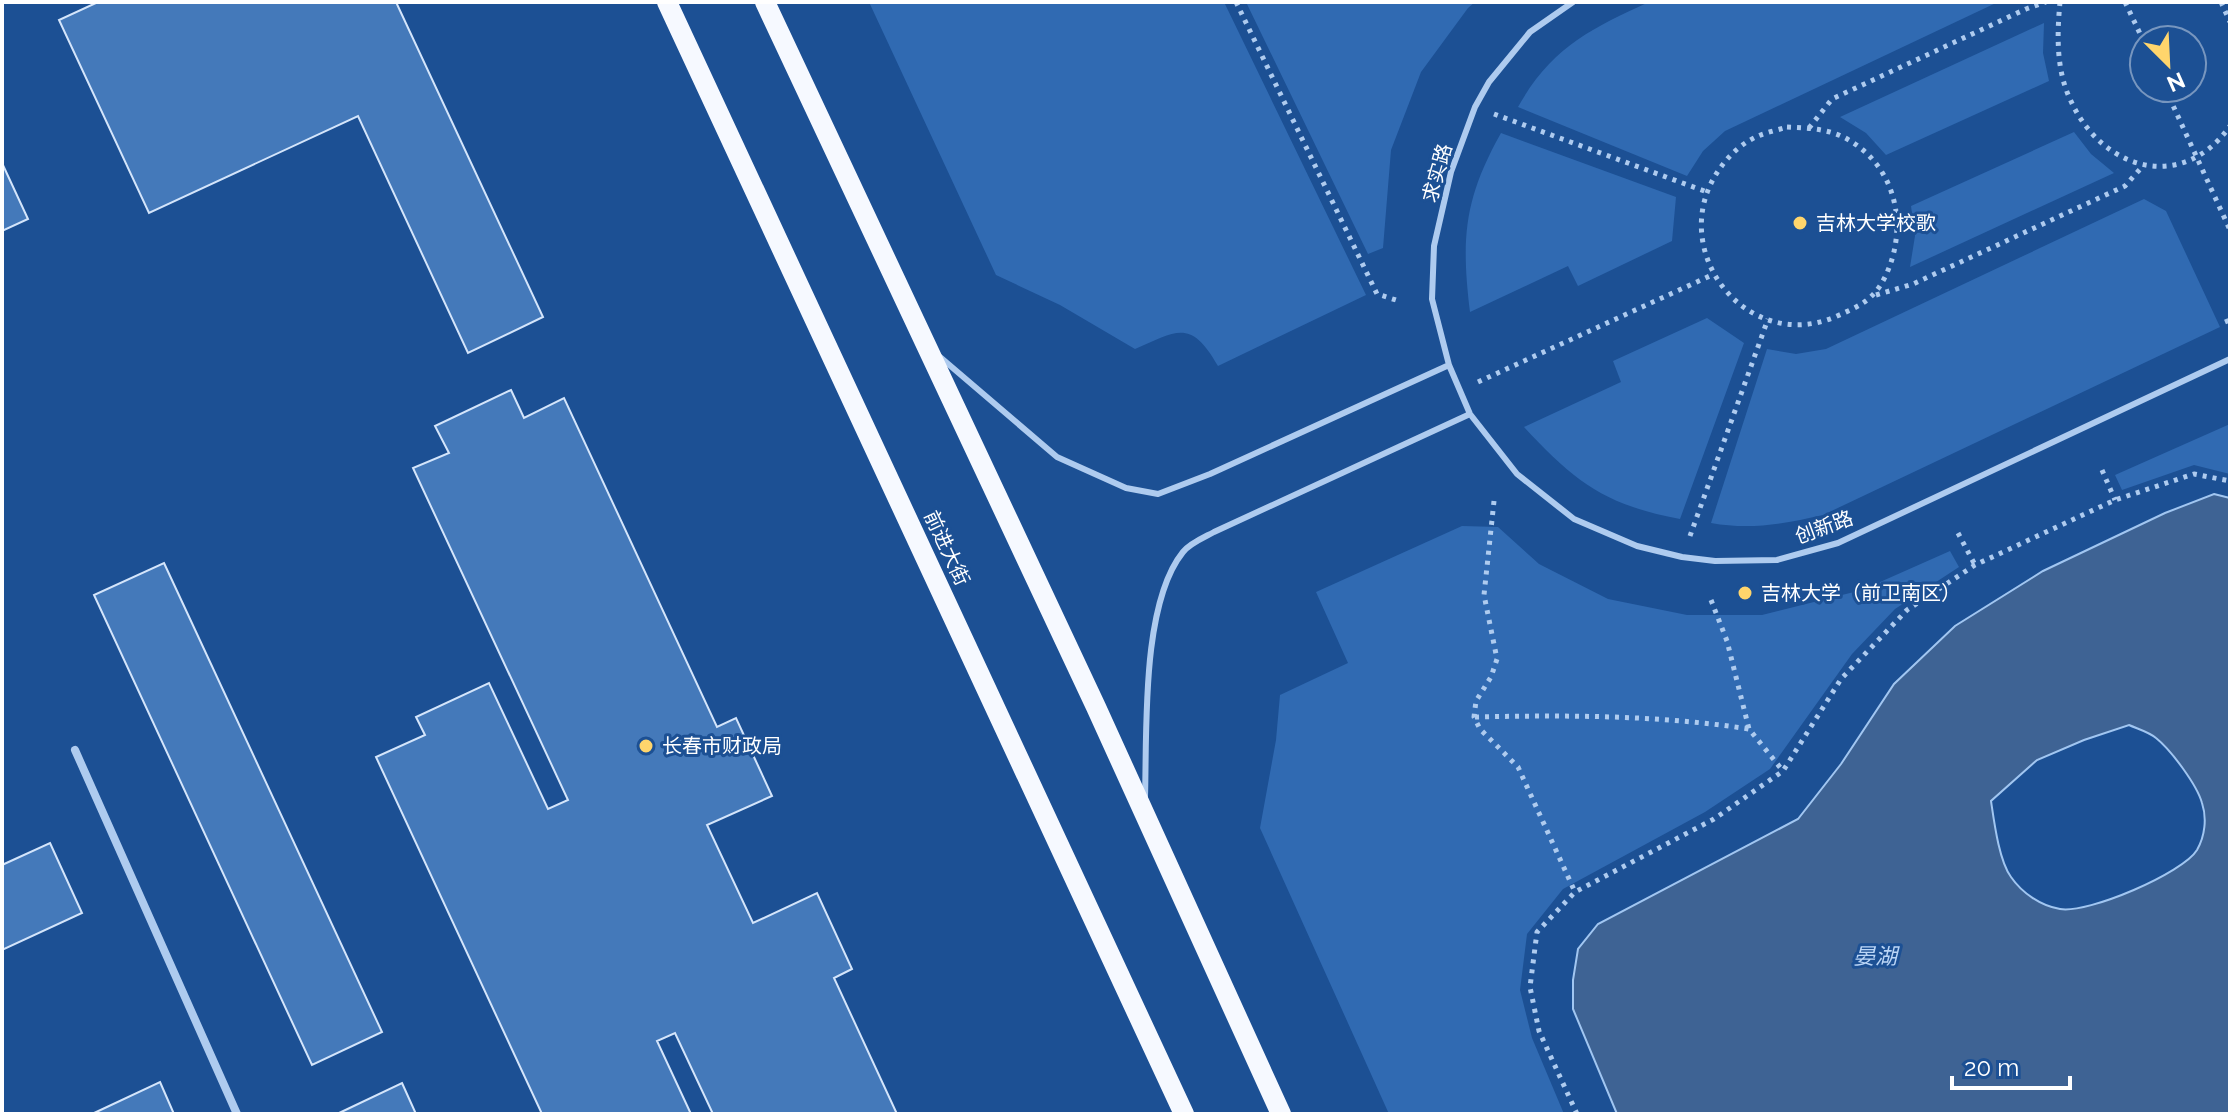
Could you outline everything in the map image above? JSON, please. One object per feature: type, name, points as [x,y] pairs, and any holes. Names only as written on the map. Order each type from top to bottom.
[{"type":"main road","name":"前进大街","points":[[667,2],[1184,1114]]},
{"type":"main road","points":[[765,2],[1096,707],[1281,1114]]},
{"type":"street","points":[[75,750],[237,1114]]},
{"type":"lane","name":"求实路","points":[[1458,390],[1432,299],[1434,246],[1451,172],[1475,107],[1489,82],[1530,32],[1573,2]]},
{"type":"lane","points":[[926,345],[1057,457],[1126,488],[1158,494],[1191,482],[1449,365]]},
{"type":"lane","name":"创新路","points":[[1458,390],[1470,414],[1517,474],[1574,519],[1637,546],[1682,557],[1715,561],[1777,560],[1838,543],[2230,359]]},
{"type":"lane","points":[[1144,817],[1150,660],[1164,587],[1184,550],[1214,532],[1470,414]]},
{"type":"path","points":[[1236,2],[1377,294],[1399,301]]},
{"type":"path","points":[[1809,128],[1832,99],[2046,2]]},
{"type":"path","points":[[2060,2],[2058,50],[2069,99],[2084,123],[2118,156],[2142,167],[2170,167],[2218,142],[2230,126]]},
{"type":"path","points":[[2125,2],[2135,24]]},
{"type":"path","points":[[2221,2],[2230,22]]},
{"type":"path","points":[[2172,104],[2230,230]]},
{"type":"path","points":[[1475,107],[1707,192]]},
{"type":"path","points":[[1875,295],[1893,257],[1898,224],[1893,191],[1876,163],[1852,141],[1821,129],[1809,128],[1787,127],[1756,136],[1730,155],[1710,181],[1701,212],[1702,245],[1712,275],[1733,300],[1760,317],[1792,325],[1824,321],[1854,309],[1875,295],[1913,284],[2125,186],[2142,167]]},
{"type":"path","points":[[1458,390],[1712,275]]},
{"type":"path","points":[[1682,557],[1768,319]]},
{"type":"path","points":[[2102,470],[2115,500]]},
{"type":"path","points":[[1577,1114],[1539,1031],[1530,987],[1537,932],[1575,892],[1714,819],[1783,771],[1841,679],[1907,610],[1975,565],[2115,500],[2194,474],[2230,481]]},
{"type":"path","points":[[1494,501],[1484,595],[1497,659],[1491,677],[1476,701],[1474,717],[1480,729],[1518,767],[1575,892]]},
{"type":"path","points":[[1958,533],[1975,565]]},
{"type":"path","points":[[1711,600],[1727,641],[1749,729],[1783,771]]},
{"type":"path","points":[[1474,717],[1577,715],[1695,721],[1749,729]]},
{"type":"shaded area","points":[[869,2],[1224,2],[1366,295],[1218,366],[1200,341],[1191,335],[1173,334],[1135,349],[1060,305],[996,275]]},
{"type":"shaded area","points":[[1246,2],[1475,2],[1421,72],[1391,150],[1383,248],[1368,254]]},
{"type":"shaded area","points":[[1649,2],[1998,2],[1725,131],[1703,151],[1687,176],[1518,107],[1544,70],[1574,42]]},
{"type":"shaded area","points":[[2044,23],[2043,53],[2049,81],[1886,155],[1866,133],[1840,117]]},
{"type":"shaded area","points":[[2074,132],[2091,154],[2114,173],[1910,267],[1915,236],[1911,206]]},
{"type":"shaded area","points":[[1501,133],[1676,197],[1672,241],[1578,286],[1568,266],[1470,312],[1466,262],[1468,220],[1479,178]]},
{"type":"shaded area","points":[[2144,199],[2166,211],[2220,327],[1823,515],[1767,525],[1711,523],[1767,349],[1796,354],[1826,349]]},
{"type":"shaded area","points":[[1707,318],[1744,343],[1680,519],[1631,506],[1593,488],[1559,463],[1524,427],[1621,382],[1613,361]]},
{"type":"shaded area","points":[[2230,424],[2230,474],[2194,465],[2122,490],[2115,475]]},
{"type":"shaded area","points":[[1462,526],[1498,527],[1539,564],[1608,599],[1687,615],[1762,615],[1862,590],[1950,551],[1959,567],[1895,609],[1852,654],[1770,769],[1705,812],[1563,889],[1527,934],[1520,990],[1532,1038],[1564,1114],[1389,1114],[1260,828],[1276,740],[1280,695],[1348,663],[1316,592]]},
{"type":"water","name":"晏湖","points":[[2214,494],[2230,498],[2230,1114],[1617,1114],[1573,1009],[1573,980],[1578,949],[1598,924],[1798,819],[1841,764],[1894,684],[1955,626],[2043,571],[2165,513]],"holes":[[[2129,725],[2150,734],[2162,744],[2195,787],[2204,809],[2205,821],[2197,850],[2174,870],[2112,899],[2073,909],[2060,909],[2039,902],[2021,888],[2007,870],[1991,801],[2037,760]]]},
{"type":"building","points":[[98,2],[396,2],[543,317],[468,353],[358,116],[149,213],[59,20]]},
{"type":"building","points":[[2,163],[28,219],[2,231]]},
{"type":"building","name":"长春市财政局","points":[[511,390],[524,418],[564,398],[717,727],[736,718],[772,796],[707,825],[753,923],[817,893],[852,969],[834,978],[897,1114],[713,1114],[675,1033],[657,1041],[691,1114],[542,1114],[376,757],[425,735],[416,717],[489,683],[548,809],[568,800],[413,468],[449,453],[435,426]]},
{"type":"building","points":[[164,563],[382,1032],[312,1065],[94,595]]},
{"type":"building","points":[[50,843],[82,913],[2,950],[2,865]]},
{"type":"building","points":[[160,1082],[174,1114],[92,1114]]},
{"type":"building","points":[[402,1083],[416,1114],[337,1114]]},
{"type":"place","name":"吉林大学校歌","points":[[1800,223]]},
{"type":"place","name":"吉林大学（前卫南区）","points":[[1745,593]]},
{"type":"place","name":"长春市财政局","points":[[646,746]]}]
